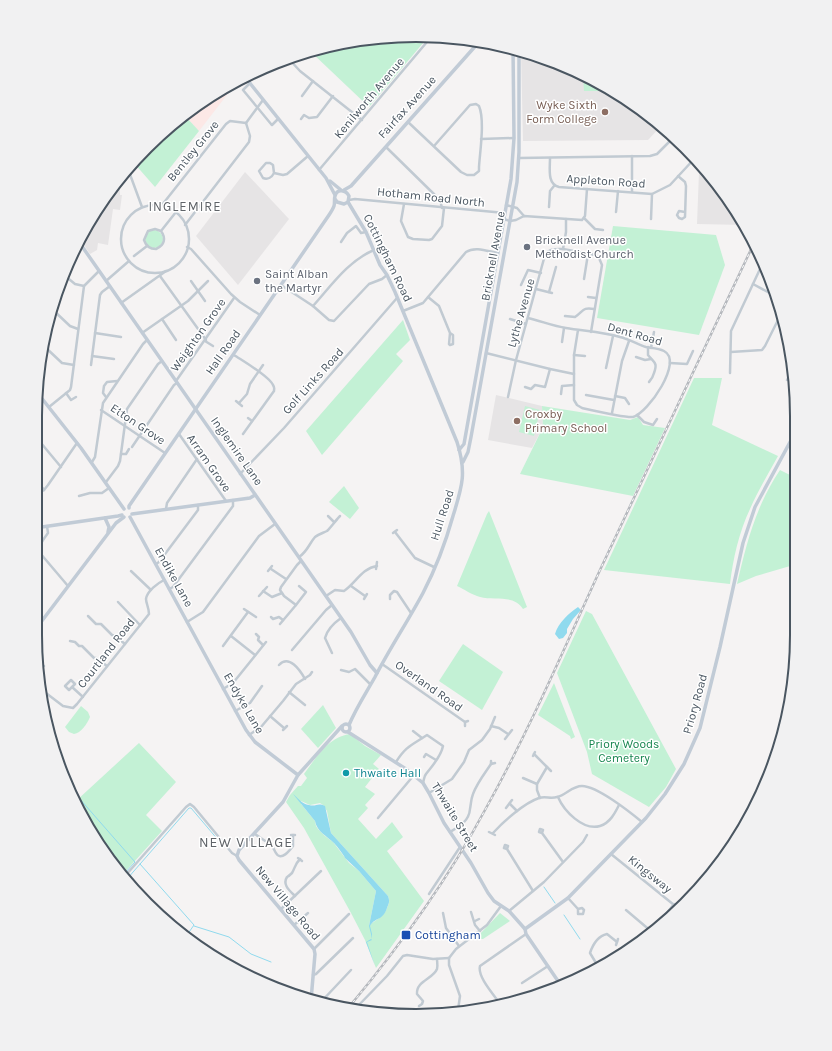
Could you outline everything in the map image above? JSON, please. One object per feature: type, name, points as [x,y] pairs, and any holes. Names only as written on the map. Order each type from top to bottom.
[{"type":"street","name":"Kenilworth Avenue","points":[[319,170],[427,42]]},
{"type":"street","name":"Fairfax Avenue","points":[[342,190],[351,186],[475,47]]},
{"type":"street","name":"Bricknell Avenue","points":[[460,450],[464,444],[511,179],[514,138],[513,55]]},
{"type":"street","name":"Bricknell Avenue","points":[[463,462],[468,452],[472,437],[517,182],[519,158],[519,57]]},
{"type":"street","points":[[293,63],[300,71],[362,120]]},
{"type":"street","points":[[302,96],[313,81]]},
{"type":"street","points":[[278,119],[272,125],[257,108],[243,90],[250,83],[319,170],[326,178],[342,190],[348,198],[342,204],[337,202],[326,178]]},
{"type":"street","points":[[301,119],[304,115],[309,118],[317,117],[333,96]]},
{"type":"street","points":[[185,225],[249,142],[250,136],[246,123],[264,100]]},
{"type":"street","points":[[407,122],[461,172],[467,175],[474,175],[479,171],[481,139],[480,106],[472,104],[434,146]]},
{"type":"street","points":[[514,112],[519,112]]},
{"type":"street","name":"Bentley Grove","points":[[162,205],[222,128],[230,121],[246,123]]},
{"type":"street","points":[[481,139],[514,138]]},
{"type":"street","points":[[519,158],[650,156],[657,154],[670,142]]},
{"type":"street","points":[[386,147],[440,200],[443,208],[442,226],[430,240],[408,237],[401,221],[404,204]]},
{"type":"street","points":[[274,173],[283,175],[287,174],[308,156]]},
{"type":"street","points":[[632,156],[632,192]]},
{"type":"street","name":"Appleton Road","points":[[550,158],[551,182],[554,186],[652,194],[670,185],[691,163]]},
{"type":"street","points":[[270,163],[274,173],[266,179],[263,178],[259,171],[266,164],[270,163]]},
{"type":"street","points":[[130,175],[142,207]]},
{"type":"street","points":[[678,176],[685,182],[686,186],[685,212]]},
{"type":"street","name":"Fairfax Avenue","points":[[348,198],[351,186]]},
{"type":"street","points":[[549,207],[550,191],[554,186]]},
{"type":"street","points":[[583,219],[585,216],[587,189]]},
{"type":"street","points":[[335,197],[337,192],[342,190]]},
{"type":"street","points":[[616,212],[618,191]]},
{"type":"street","points":[[651,219],[652,194]]},
{"type":"street","name":"Hall Road","points":[[123,516],[123,510],[129,506],[333,208],[335,197]]},
{"type":"street","name":"Hotham Road North","points":[[348,198],[505,214]]},
{"type":"street","name":"Cottingham Road","points":[[348,198],[355,214],[366,232],[380,265],[387,275],[403,311]]},
{"type":"street","name":"Hall Road","points":[[333,208],[342,204]]},
{"type":"street","name":"Cottingham Road","points":[[342,204],[355,214]]},
{"type":"street","points":[[121,302],[160,276],[168,270],[181,260],[187,247],[188,238],[185,225],[176,212],[162,205],[142,207],[130,215],[121,232],[123,252],[129,261],[145,271],[153,273],[168,270]]},
{"type":"street","points":[[506,206],[517,208],[524,216]]},
{"type":"street","points":[[161,231],[176,212]]},
{"type":"street","points":[[504,219],[510,221],[524,216],[583,219],[595,229],[603,230]]},
{"type":"street","points":[[566,219],[566,232],[563,249],[595,255],[599,258],[602,265],[591,332]]},
{"type":"street","points":[[341,242],[347,233],[356,226],[361,233],[366,232]]},
{"type":"street","points":[[156,229],[161,231],[165,239],[162,246],[156,249],[147,246],[144,240],[148,231],[156,229]]},
{"type":"street","points":[[134,256],[147,246]]},
{"type":"street","name":"Inglemire Lane","points":[[83,247],[351,632],[370,665],[377,672]]},
{"type":"street","points":[[187,247],[191,248],[234,298],[261,315]]},
{"type":"street","points":[[403,311],[420,305],[470,249],[476,248],[497,253]]},
{"type":"street","name":"Lythe Avenue","points":[[510,396],[516,360],[546,255],[548,251],[552,249],[563,249]]},
{"type":"street","points":[[312,306],[351,264],[374,250]]},
{"type":"street","points":[[584,279],[588,254]]},
{"type":"street","points":[[106,281],[129,261]]},
{"type":"street","points":[[536,289],[551,293],[556,267]]},
{"type":"street","points":[[521,285],[528,270],[541,273]]},
{"type":"street","points":[[730,373],[731,331],[761,270]]},
{"type":"street","points":[[49,407],[66,394],[71,387],[84,286],[99,271]]},
{"type":"street","points":[[281,285],[312,306],[329,320],[334,321],[369,284],[382,279],[387,275]]},
{"type":"street","points":[[160,276],[205,340],[213,346]]},
{"type":"street","points":[[68,278],[75,284],[84,286]]},
{"type":"street","points":[[191,281],[205,301]]},
{"type":"street","points":[[142,333],[181,306],[208,281]]},
{"type":"street","points":[[753,284],[769,292]]},
{"type":"street","points":[[91,365],[100,295],[110,286]]},
{"type":"street","points":[[428,297],[439,306],[450,333]]},
{"type":"street","points":[[588,297],[596,298]]},
{"type":"street","name":"Weighton Grove","points":[[121,454],[126,454],[131,448],[234,298]]},
{"type":"street","name":"Golf Links Road","points":[[240,474],[289,422],[397,298]]},
{"type":"street","points":[[566,316],[575,317],[584,309],[594,309]]},
{"type":"street","name":"Hull Road","points":[[348,729],[370,684],[424,592],[449,529],[460,493],[463,477],[463,462],[460,450],[403,311]]},
{"type":"street","points":[[57,313],[70,326],[78,329]]},
{"type":"street","name":"Dent Road","points":[[528,318],[564,328],[612,336],[664,351],[669,356],[670,363],[666,378],[663,385],[648,405],[637,415]]},
{"type":"street","points":[[162,319],[176,340]]},
{"type":"street","points":[[510,319],[526,324]]},
{"type":"street","points":[[731,352],[762,350],[778,321]]},
{"type":"street","points":[[562,342],[564,328]]},
{"type":"street","points":[[578,330],[574,354],[574,400],[577,405],[582,408],[628,417],[637,415],[644,422],[653,425],[657,419]]},
{"type":"street","points":[[649,382],[652,380],[656,367],[656,364],[648,355],[654,332]]},
{"type":"street","points":[[95,334],[122,337]]},
{"type":"street","points":[[606,368],[612,336]]},
{"type":"street","points":[[92,462],[95,457],[103,403],[147,340]]},
{"type":"street","points":[[612,413],[622,361],[629,341]]},
{"type":"street","points":[[48,350],[62,363],[74,365]]},
{"type":"street","points":[[670,363],[687,364],[693,351]]},
{"type":"street","points":[[486,352],[574,374]]},
{"type":"street","points":[[234,354],[272,383],[274,387],[274,391],[243,434]]},
{"type":"street","points":[[574,354],[585,356]]},
{"type":"street","points":[[92,356],[113,360]]},
{"type":"street","points":[[636,357],[645,360],[651,359]]},
{"type":"street","points":[[106,482],[118,466],[127,409],[162,361]]},
{"type":"street","points":[[242,406],[237,402],[247,394],[250,384],[263,365]]},
{"type":"street","points":[[525,387],[531,389],[535,385],[545,387],[550,369]]},
{"type":"street","points":[[106,397],[103,393],[104,386],[107,382],[117,381]]},
{"type":"street","points":[[561,394],[562,386],[574,385]]},
{"type":"street","points":[[66,394],[71,400],[76,397]]},
{"type":"street","points":[[586,395],[614,400]]},
{"type":"street","points":[[615,396],[624,398],[629,404]]},
{"type":"street","points":[[43,399],[78,443],[126,508]]},
{"type":"street","name":"Etton Grove","points":[[101,410],[165,454]]},
{"type":"street","points":[[248,418],[252,421]]},
{"type":"street","name":"Arram Grove","points":[[178,434],[226,502]]},
{"type":"street","name":"Priory Road","points":[[525,929],[568,898],[642,822],[676,778],[700,728],[743,543],[755,507],[790,442]]},
{"type":"street","points":[[42,487],[44,490],[78,443]]},
{"type":"street","points":[[42,445],[61,467]]},
{"type":"street","points":[[166,509],[167,503],[196,459]]},
{"type":"street","points":[[78,496],[90,493],[102,493],[110,488]]},
{"type":"street","points":[[42,527],[226,502],[250,498],[255,495]]},
{"type":"street","points":[[169,589],[173,587],[233,506],[233,500]]},
{"type":"street","points":[[156,564],[198,510],[198,505]]},
{"type":"street","name":"Endike Lane","points":[[126,508],[132,512],[131,516],[201,648]]},
{"type":"street","points":[[42,620],[108,533],[123,516]]},
{"type":"street","points":[[328,516],[334,522]]},
{"type":"street","points":[[298,558],[306,551],[316,536],[325,532],[340,516]]},
{"type":"street","points":[[105,518],[109,527],[108,533]]},
{"type":"street","points":[[187,622],[203,612],[259,536],[276,524]]},
{"type":"street","points":[[42,542],[48,533],[47,526]]},
{"type":"street","points":[[395,532],[415,558],[434,567]]},
{"type":"street","points":[[42,555],[68,586]]},
{"type":"street","points":[[296,605],[282,593],[281,587],[301,561]]},
{"type":"street","points":[[326,596],[335,590],[344,591],[351,586],[359,576],[373,567],[376,568],[377,562]]},
{"type":"street","points":[[271,569],[286,579]]},
{"type":"street","points":[[131,571],[151,590],[164,580]]},
{"type":"street","points":[[260,596],[267,586]]},
{"type":"street","points":[[280,624],[306,592],[299,586]]},
{"type":"street","points":[[351,586],[365,596]]},
{"type":"street","name":"Courtland Road","points":[[47,693],[64,706],[73,708],[149,614],[146,600],[151,590]]},
{"type":"street","points":[[263,591],[272,597],[282,593]]},
{"type":"street","points":[[390,599],[390,595],[397,592],[412,614]]},
{"type":"street","points":[[118,602],[140,625]]},
{"type":"street","points":[[292,650],[332,605]]},
{"type":"street","points":[[244,609],[256,618]]},
{"type":"street","points":[[222,646],[248,612]]},
{"type":"street","points":[[88,616],[96,624],[101,624],[112,635],[125,644]]},
{"type":"street","points":[[271,617],[273,619],[279,617],[283,620]]},
{"type":"street","points":[[332,653],[325,638],[335,622],[341,618]]},
{"type":"street","points":[[256,634],[259,636],[258,640],[263,645]]},
{"type":"street","points":[[231,636],[255,655]]},
{"type":"street","points":[[70,641],[82,646],[94,658],[107,666]]},
{"type":"street","points":[[223,688],[233,683],[266,642]]},
{"type":"street","name":"Endyke Lane","points":[[201,648],[249,735],[255,742],[298,775]]},
{"type":"street","points":[[278,666],[282,662],[286,661],[292,663],[301,671],[305,679]]},
{"type":"street","name":"Overland Road","points":[[382,664],[467,722],[465,726]]},
{"type":"street","points":[[340,670],[349,672],[355,669],[370,684]]},
{"type":"street","points":[[249,735],[261,727],[296,684],[305,679],[312,672]]},
{"type":"street","points":[[235,711],[250,703],[262,686]]},
{"type":"street","points":[[72,687],[83,697]]},
{"type":"street","points":[[289,692],[305,704]]},
{"type":"street","name":"Hull Road","points":[[332,736],[354,714]]},
{"type":"street","points":[[429,793],[452,780],[464,762],[469,750],[482,740],[491,726],[495,715]]},
{"type":"street","points":[[270,716],[285,728]]},
{"type":"street","points":[[128,873],[186,806],[190,804],[194,806],[232,853],[237,856],[239,850],[283,802],[298,775],[332,736],[348,729],[346,724],[343,725]]},
{"type":"street","name":"Thwaite Street","points":[[343,725],[357,737],[415,775],[423,783],[444,823],[488,893],[494,900],[509,911],[525,929]]},
{"type":"street","points":[[491,726],[499,728],[508,734]]},
{"type":"street","points":[[505,739],[512,730]]},
{"type":"street","points":[[414,731],[422,738]]},
{"type":"street","points":[[396,762],[404,750],[411,744],[418,742],[426,735],[443,746],[436,760],[425,775],[423,783]]},
{"type":"street","points":[[424,757],[426,754],[436,760]]},
{"type":"street","points":[[534,754],[551,771]]},
{"type":"street","points":[[450,832],[467,820],[473,793],[492,763]]},
{"type":"street","points":[[540,798],[537,790],[537,784],[547,767]]},
{"type":"street","points":[[378,818],[415,775]]},
{"type":"street","points":[[523,778],[537,784]]},
{"type":"street","points":[[492,833],[517,811],[540,798],[558,797],[575,787],[591,787],[642,822]]},
{"type":"street","points":[[558,797],[568,813],[580,822],[594,826],[600,826],[607,822],[619,805]]},
{"type":"street","points":[[506,808],[512,800]]},
{"type":"street","points":[[510,804],[517,811]]},
{"type":"street","points":[[542,833],[563,862]]},
{"type":"street","points":[[255,834],[281,856],[285,855],[293,846],[293,835]]},
{"type":"street","points":[[509,911],[544,882],[583,842],[587,835]]},
{"type":"street","points":[[429,894],[460,847]]},
{"type":"street","points":[[507,849],[533,891]]},
{"type":"street","name":"Kingsway","points":[[610,854],[674,904]]},
{"type":"street","name":"New Village Road","points":[[237,856],[314,949],[315,954],[312,994]]},
{"type":"street","points":[[295,896],[285,884],[286,880],[300,860]]},
{"type":"street","points":[[281,909],[321,871]]},
{"type":"street","points":[[568,898],[578,909]]},
{"type":"street","points":[[669,910],[674,904]]},
{"type":"street","points":[[458,1007],[460,996],[449,964],[449,958],[459,946],[487,925],[501,906]]},
{"type":"street","points":[[626,910],[648,929]]},
{"type":"street","points":[[471,912],[475,925],[480,931]]},
{"type":"street","points":[[294,925],[308,913]]},
{"type":"street","points":[[443,913],[446,928],[459,946]]},
{"type":"street","points":[[314,949],[349,914]]},
{"type":"street","points":[[475,921],[480,919]]},
{"type":"street","points":[[525,929],[526,934],[558,981]]},
{"type":"street","points":[[498,1000],[486,983],[479,969],[480,966],[526,934]]},
{"type":"street","points":[[596,963],[590,953],[597,940],[604,934],[607,934],[617,942]]},
{"type":"street","points":[[313,975],[316,974],[351,939]]},
{"type":"street","points":[[359,1005],[387,976],[403,956],[407,955],[437,959],[449,958]]},
{"type":"street","points":[[419,1006],[423,1001],[417,994],[419,984],[438,968],[437,959]]},
{"type":"street","points":[[522,983],[548,966]]},
{"type":"street","points":[[325,998],[351,970]]},
{"type":"shaded area","points":[[521,57],[559,70],[603,92],[644,119],[657,130],[648,140],[523,141]]},
{"type":"shaded area","points":[[229,92],[199,131],[188,119]]},
{"type":"shaded area","points":[[245,172],[289,219],[238,285],[196,236]]},
{"type":"shaded area","points":[[699,172],[713,188],[737,225],[697,224]]},
{"type":"shaded area","points":[[120,187],[120,195],[122,195],[120,210],[113,209],[108,245],[98,243],[97,250],[90,254],[84,245],[105,208]]},
{"type":"shaded area","name":"Croxby Primary School","points":[[496,395],[542,406],[543,427],[532,448],[488,440]]},
{"type":"green space","points":[[424,42],[369,107],[315,56],[367,45]]},
{"type":"green space","points":[[583,82],[601,91],[584,91]]},
{"type":"green space","points":[[188,119],[199,131],[155,187],[137,167],[169,135]]},
{"type":"green space","points":[[613,226],[716,235],[725,265],[699,335],[597,318]]},
{"type":"green space","points":[[154,230],[160,233],[163,239],[160,245],[154,248],[148,245],[145,239],[148,233]]},
{"type":"green space","points":[[403,320],[410,340],[396,354],[403,361],[322,455],[306,431]]},
{"type":"green space","points":[[694,378],[722,378],[712,425],[778,456],[756,496],[746,518],[735,555],[730,584],[604,570]]},
{"type":"green space","points":[[525,406],[540,410],[534,436],[519,432]]},
{"type":"green space","points":[[542,406],[630,420],[638,417],[643,425],[665,428],[633,496],[520,474],[543,427]]},
{"type":"green space","points":[[780,470],[790,475],[790,566],[756,576],[737,584],[753,524],[772,483]]},
{"type":"green space","points":[[344,486],[359,508],[350,519],[329,502]]},
{"type":"green space","points":[[489,511],[527,607],[523,609],[514,601],[480,597],[457,586]]},
{"type":"green space","name":"Priory Woods Cemetery","points":[[586,611],[592,614],[676,769],[666,787],[649,807],[592,774],[587,752],[557,673]]},
{"type":"green space","points":[[463,644],[503,672],[482,710],[439,681]]},
{"type":"green space","points":[[554,683],[575,737],[571,739],[570,736],[538,715]]},
{"type":"green space","points":[[323,705],[336,728],[318,748],[301,729]]},
{"type":"green space","points":[[81,706],[88,712],[90,717],[84,728],[74,734],[69,732],[65,727]]},
{"type":"green space","points":[[350,734],[365,746],[381,755],[373,764],[379,769],[365,787],[375,794],[365,805],[368,808],[358,819],[376,839],[392,822],[403,837],[387,851],[424,901],[376,968],[365,940],[351,913],[304,828],[286,802],[290,795],[298,786],[301,786],[307,778],[304,774],[323,749],[335,739]],"holes":[[[301,801],[310,805],[320,803],[323,805],[327,811],[331,833],[388,896],[389,902],[386,911],[369,926],[376,891],[359,871],[349,863],[333,842],[318,829],[315,821],[301,804]]]},
{"type":"green space","points":[[139,743],[176,782],[146,815],[162,831],[126,871],[105,843],[80,798]]},
{"type":"green space","points":[[500,913],[510,921],[483,939],[478,939],[477,937]]},
{"type":"water","points":[[578,607],[581,610],[573,619],[567,629],[567,633],[563,638],[559,639],[555,634],[556,630],[561,622]]},
{"type":"water","points":[[293,794],[302,802],[307,804],[320,804],[325,806],[331,833],[388,896],[389,902],[385,912],[370,926],[372,934],[371,939],[369,926],[376,891],[335,845],[320,831],[315,821]]},
{"type":"water","points":[[371,939],[372,940],[367,942],[375,966],[366,942]]},
{"type":"waterway","points":[[81,801],[135,862],[126,872]]},
{"type":"waterway","points":[[130,876],[189,808],[191,808],[219,841]]},
{"type":"waterway","points":[[140,864],[194,925],[189,933]]},
{"type":"waterway","points":[[544,887],[555,903]]},
{"type":"waterway","points":[[564,915],[580,939]]},
{"type":"waterway","points":[[194,926],[229,937],[251,954],[271,962]]},
{"type":"railway","points":[[352,1003],[404,937],[439,887],[501,781],[545,692],[600,570],[751,250]]},
{"type":"place","name":"Wyke Sixth Form College","points":[[605,112]]},
{"type":"place","name":"Bricknell Avenue Methodist Church","points":[[527,247]]},
{"type":"place","name":"Saint Alban the Martyr","points":[[257,281]]},
{"type":"place","name":"Croxby Primary School","points":[[517,421]]},
{"type":"place","name":"Thwaite Hall","points":[[346,773]]},
{"type":"place","name":"Cottingham","points":[[406,935]]},
{"type":"district","name":"INGLEMIRE","points":[[185,206]]},
{"type":"district","name":"NEW VILLAGE","points":[[246,842]]}]
